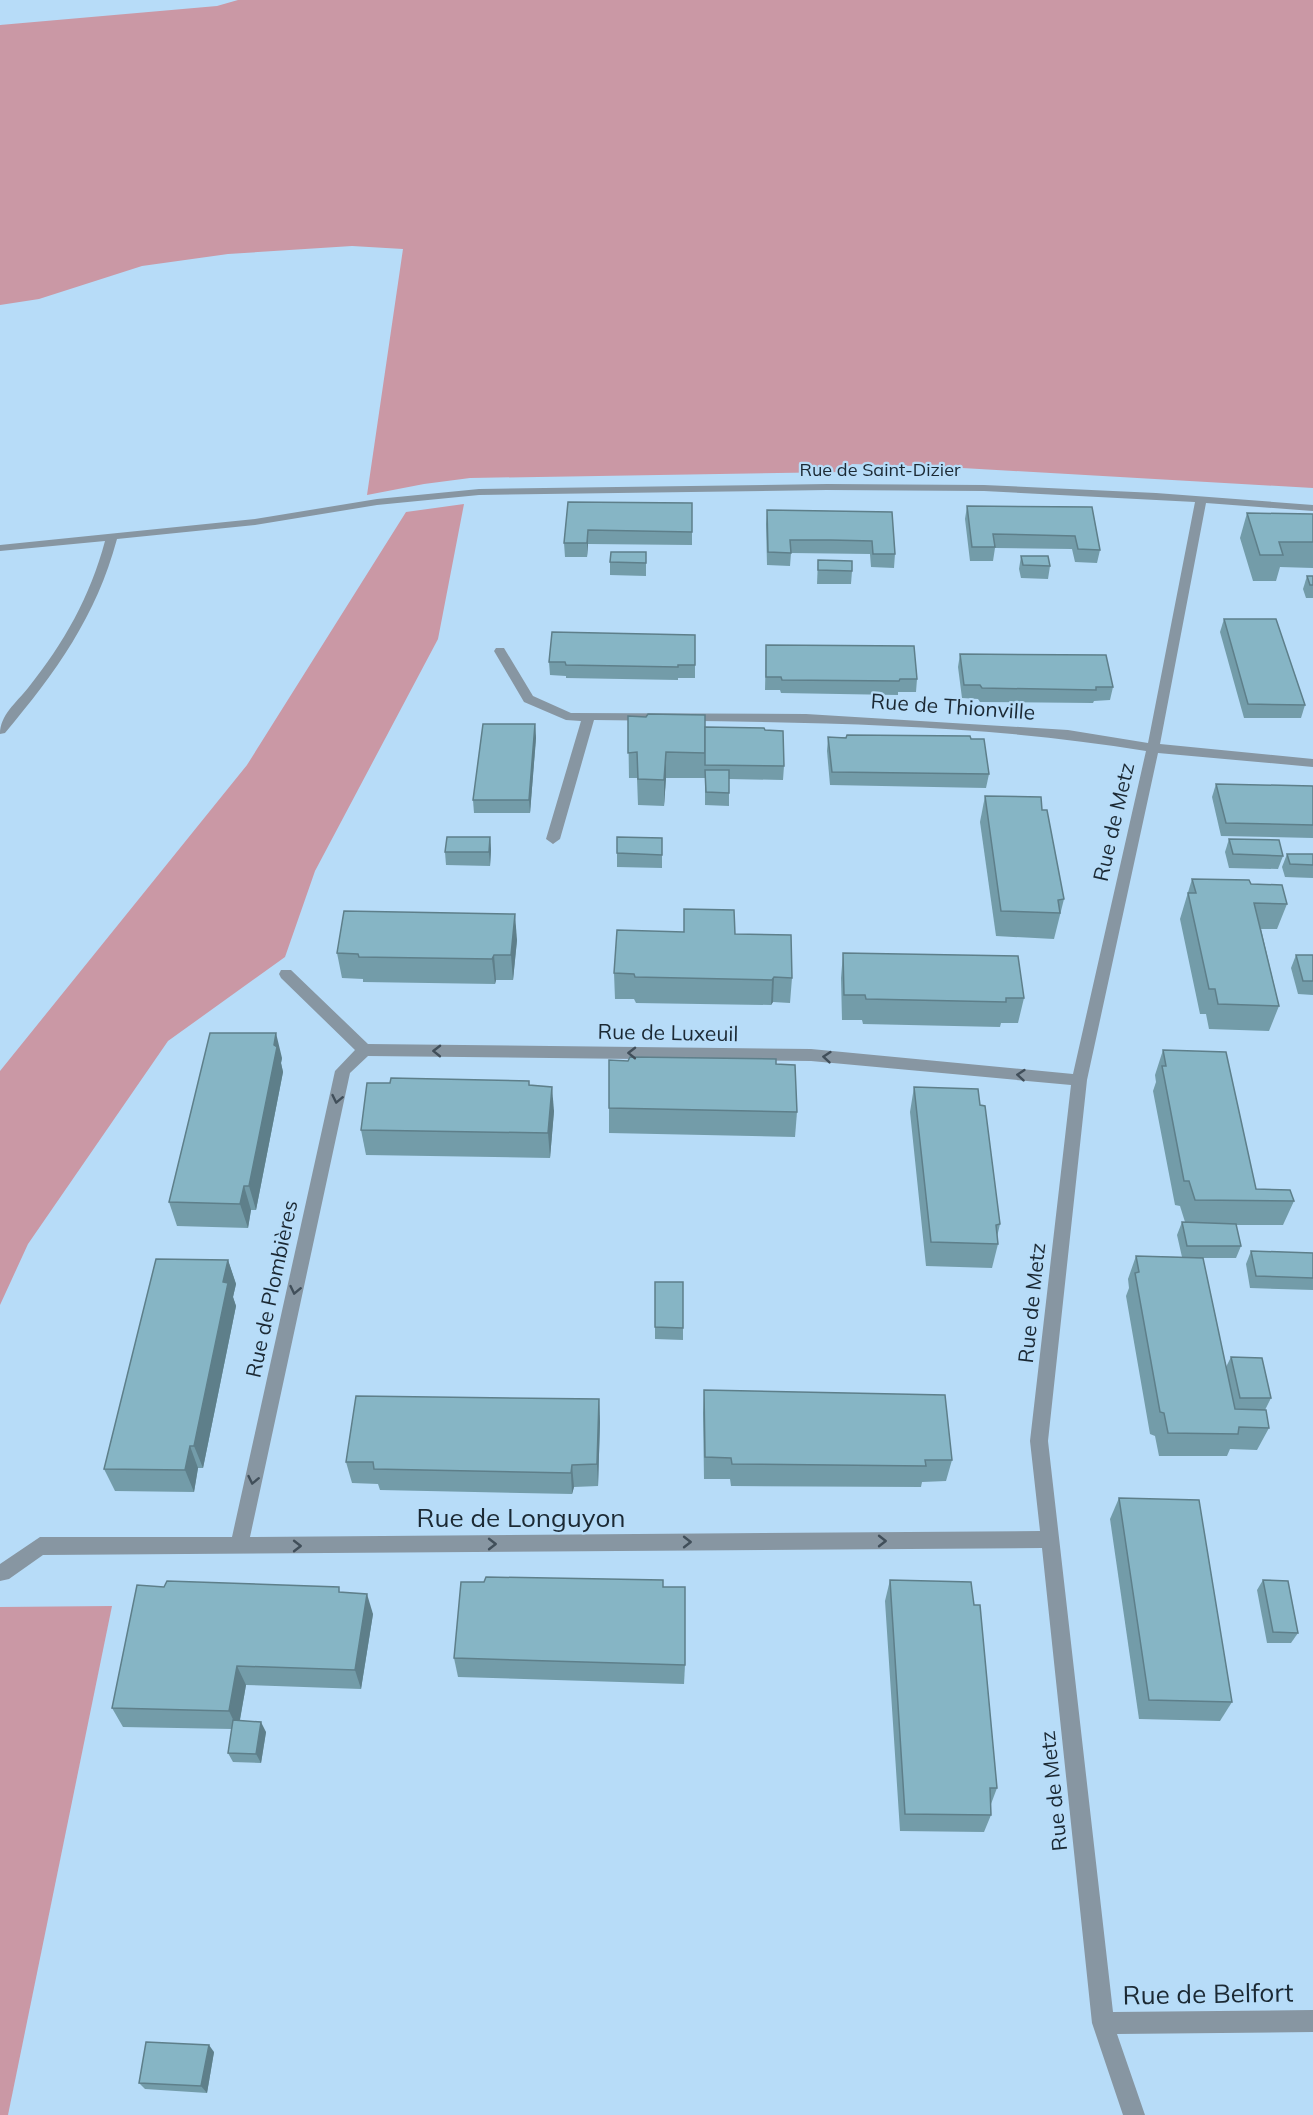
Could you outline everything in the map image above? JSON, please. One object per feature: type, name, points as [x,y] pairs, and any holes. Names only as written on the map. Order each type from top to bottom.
[{"type":"street","name":"Rue de Saint-Dizier","points":[[0,548],[255,522],[377,501],[446,494],[827,487],[984,488],[1313,508]]},
{"type":"street","name":"Rue de Metz","points":[[1134,2115],[1103,2023],[1039,1441],[1079,1080],[1153,748],[1201,500]]},
{"type":"street","points":[[0,730],[30,694],[73,633],[99,582],[112,537]]},
{"type":"street","name":"Rue de Thionville","points":[[500,651],[528,699],[570,717],[806,718],[1068,734],[1153,748],[1313,764]]},
{"type":"street","points":[[553,839],[589,716]]},
{"type":"street","points":[[286,974],[364,1050]]},
{"type":"street","name":"Rue de Luxeuil","points":[[364,1050],[811,1055],[1079,1080]]},
{"type":"street","name":"Rue de Plombières","points":[[239,1546],[343,1071],[364,1050]]},
{"type":"street","name":"Rue de Longuyon","points":[[2,1573],[40,1546],[1049,1539]]},
{"type":"street","name":"Rue de Belfort","points":[[1103,2023],[1313,2020]]},
{"type":"shaded area","points":[[238,0],[1313,0],[1313,488],[945,467],[852,464],[842,472],[470,478],[367,495],[403,249],[352,246],[228,254],[142,266],[39,299],[0,305],[0,25],[217,6]]},
{"type":"shaded area","points":[[464,504],[438,639],[315,871],[285,957],[168,1041],[28,1244],[0,1305],[0,1071],[247,765],[406,512]]},
{"type":"shaded area","points":[[112,1606],[8,2115],[0,2115],[0,1607]]},
{"type":"building","points":[[568,502],[692,503],[692,532],[588,530],[587,543],[564,543]]},
{"type":"building","points":[[967,506],[1092,507],[1100,550],[1078,549],[1075,536],[993,534],[995,547],[972,547]]},
{"type":"building","points":[[767,510],[892,512],[895,554],[873,554],[872,541],[831,540],[790,540],[791,553],[768,552]]},
{"type":"building","points":[[1247,513],[1313,514],[1313,542],[1279,542],[1283,555],[1260,555]]},
{"type":"building","points":[[611,552],[646,552],[646,563],[610,562]]},
{"type":"building","points":[[1021,556],[1048,556],[1050,566],[1023,565]]},
{"type":"building","points":[[818,560],[852,561],[852,571],[818,570]]},
{"type":"building","points":[[1307,576],[1313,576],[1313,585],[1310,585]]},
{"type":"building","points":[[1224,619],[1276,619],[1305,705],[1248,704]]},
{"type":"building","points":[[552,632],[695,635],[695,665],[678,665],[678,667],[566,665],[565,662],[549,662]]},
{"type":"building","points":[[766,645],[914,646],[917,679],[900,679],[899,681],[782,680],[781,677],[766,677]]},
{"type":"building","points":[[960,654],[1106,655],[1113,687],[1096,687],[1096,690],[982,688],[980,685],[964,685]]},
{"type":"building","points":[[648,714],[705,715],[705,753],[666,752],[664,780],[638,779],[637,752],[628,753],[628,716],[646,717]]},
{"type":"building","points":[[483,724],[535,724],[529,800],[473,800]]},
{"type":"building","points":[[705,727],[764,728],[765,730],[783,731],[784,766],[705,765]]},
{"type":"building","points":[[847,735],[970,736],[971,739],[984,739],[989,774],[832,772],[828,737],[846,738]]},
{"type":"building","points":[[705,770],[729,770],[729,793],[706,792]]},
{"type":"building","points":[[1216,784],[1313,786],[1313,825],[1226,823]]},
{"type":"building","points":[[985,796],[1041,797],[1042,810],[1047,810],[1064,899],[1058,900],[1060,913],[1001,911]]},
{"type":"building","points":[[447,837],[490,837],[489,852],[445,852]]},
{"type":"building","points":[[617,837],[662,838],[662,855],[617,853]]},
{"type":"building","points":[[1229,839],[1279,840],[1283,856],[1233,854]]},
{"type":"building","points":[[1287,854],[1313,854],[1313,865],[1290,864]]},
{"type":"building","points":[[1192,879],[1249,880],[1251,884],[1282,885],[1287,904],[1254,903],[1279,1006],[1218,1004],[1215,989],[1209,989],[1188,893],[1196,893]]},
{"type":"building","points":[[684,909],[734,910],[735,934],[791,935],[792,978],[774,977],[772,980],[635,977],[634,974],[614,973],[617,930],[684,932]]},
{"type":"building","points":[[344,911],[515,914],[511,955],[494,955],[492,959],[359,957],[358,954],[337,953]]},
{"type":"building","points":[[843,953],[1018,956],[1024,998],[1006,998],[1006,1002],[866,999],[865,995],[844,995]]},
{"type":"building","points":[[1296,955],[1313,955],[1313,981],[1303,981]]},
{"type":"building","points":[[210,1033],[276,1033],[274,1045],[277,1047],[249,1186],[244,1186],[240,1204],[169,1202]]},
{"type":"building","points":[[1163,1050],[1226,1052],[1256,1189],[1290,1190],[1294,1201],[1195,1200],[1189,1181],[1184,1181],[1162,1066],[1166,1066]]},
{"type":"building","points":[[630,1057],[776,1059],[776,1064],[795,1065],[797,1112],[609,1108],[609,1060],[628,1061]]},
{"type":"building","points":[[391,1078],[529,1081],[529,1085],[552,1087],[548,1133],[361,1130],[367,1083],[390,1083]]},
{"type":"building","points":[[914,1087],[978,1089],[980,1105],[985,1106],[1000,1224],[996,1225],[998,1244],[931,1242]]},
{"type":"building","points":[[1182,1222],[1236,1224],[1241,1246],[1187,1246]]},
{"type":"building","points":[[1251,1251],[1313,1253],[1313,1278],[1256,1276]]},
{"type":"building","points":[[1136,1256],[1203,1258],[1235,1409],[1266,1410],[1269,1428],[1239,1427],[1238,1434],[1168,1433],[1164,1413],[1160,1412],[1135,1273],[1139,1272]]},
{"type":"building","points":[[156,1259],[228,1260],[223,1282],[228,1283],[194,1446],[190,1446],[185,1470],[104,1469]]},
{"type":"building","points":[[655,1282],[683,1282],[683,1328],[655,1327]]},
{"type":"building","points":[[1231,1357],[1262,1358],[1271,1398],[1240,1398]]},
{"type":"building","points":[[704,1390],[945,1395],[952,1460],[925,1460],[926,1466],[732,1464],[731,1458],[705,1457]]},
{"type":"building","points":[[356,1396],[599,1399],[597,1464],[572,1465],[571,1473],[374,1469],[373,1462],[346,1462]]},
{"type":"building","points":[[1119,1498],[1199,1500],[1232,1702],[1149,1700]]},
{"type":"building","points":[[486,1577],[663,1580],[663,1587],[685,1587],[685,1665],[454,1658],[461,1582],[484,1582]]},
{"type":"building","points":[[890,1580],[971,1582],[974,1605],[980,1605],[997,1788],[990,1788],[991,1815],[905,1814]]},
{"type":"building","points":[[1263,1580],[1288,1581],[1298,1633],[1273,1632]]},
{"type":"building","points":[[167,1581],[339,1587],[339,1592],[367,1594],[355,1670],[237,1666],[229,1711],[112,1708],[137,1585],[164,1587]]},
{"type":"building","points":[[233,1720],[261,1722],[256,1754],[228,1753]]},
{"type":"building","points":[[146,2042],[209,2045],[201,2086],[139,2083]]}]
